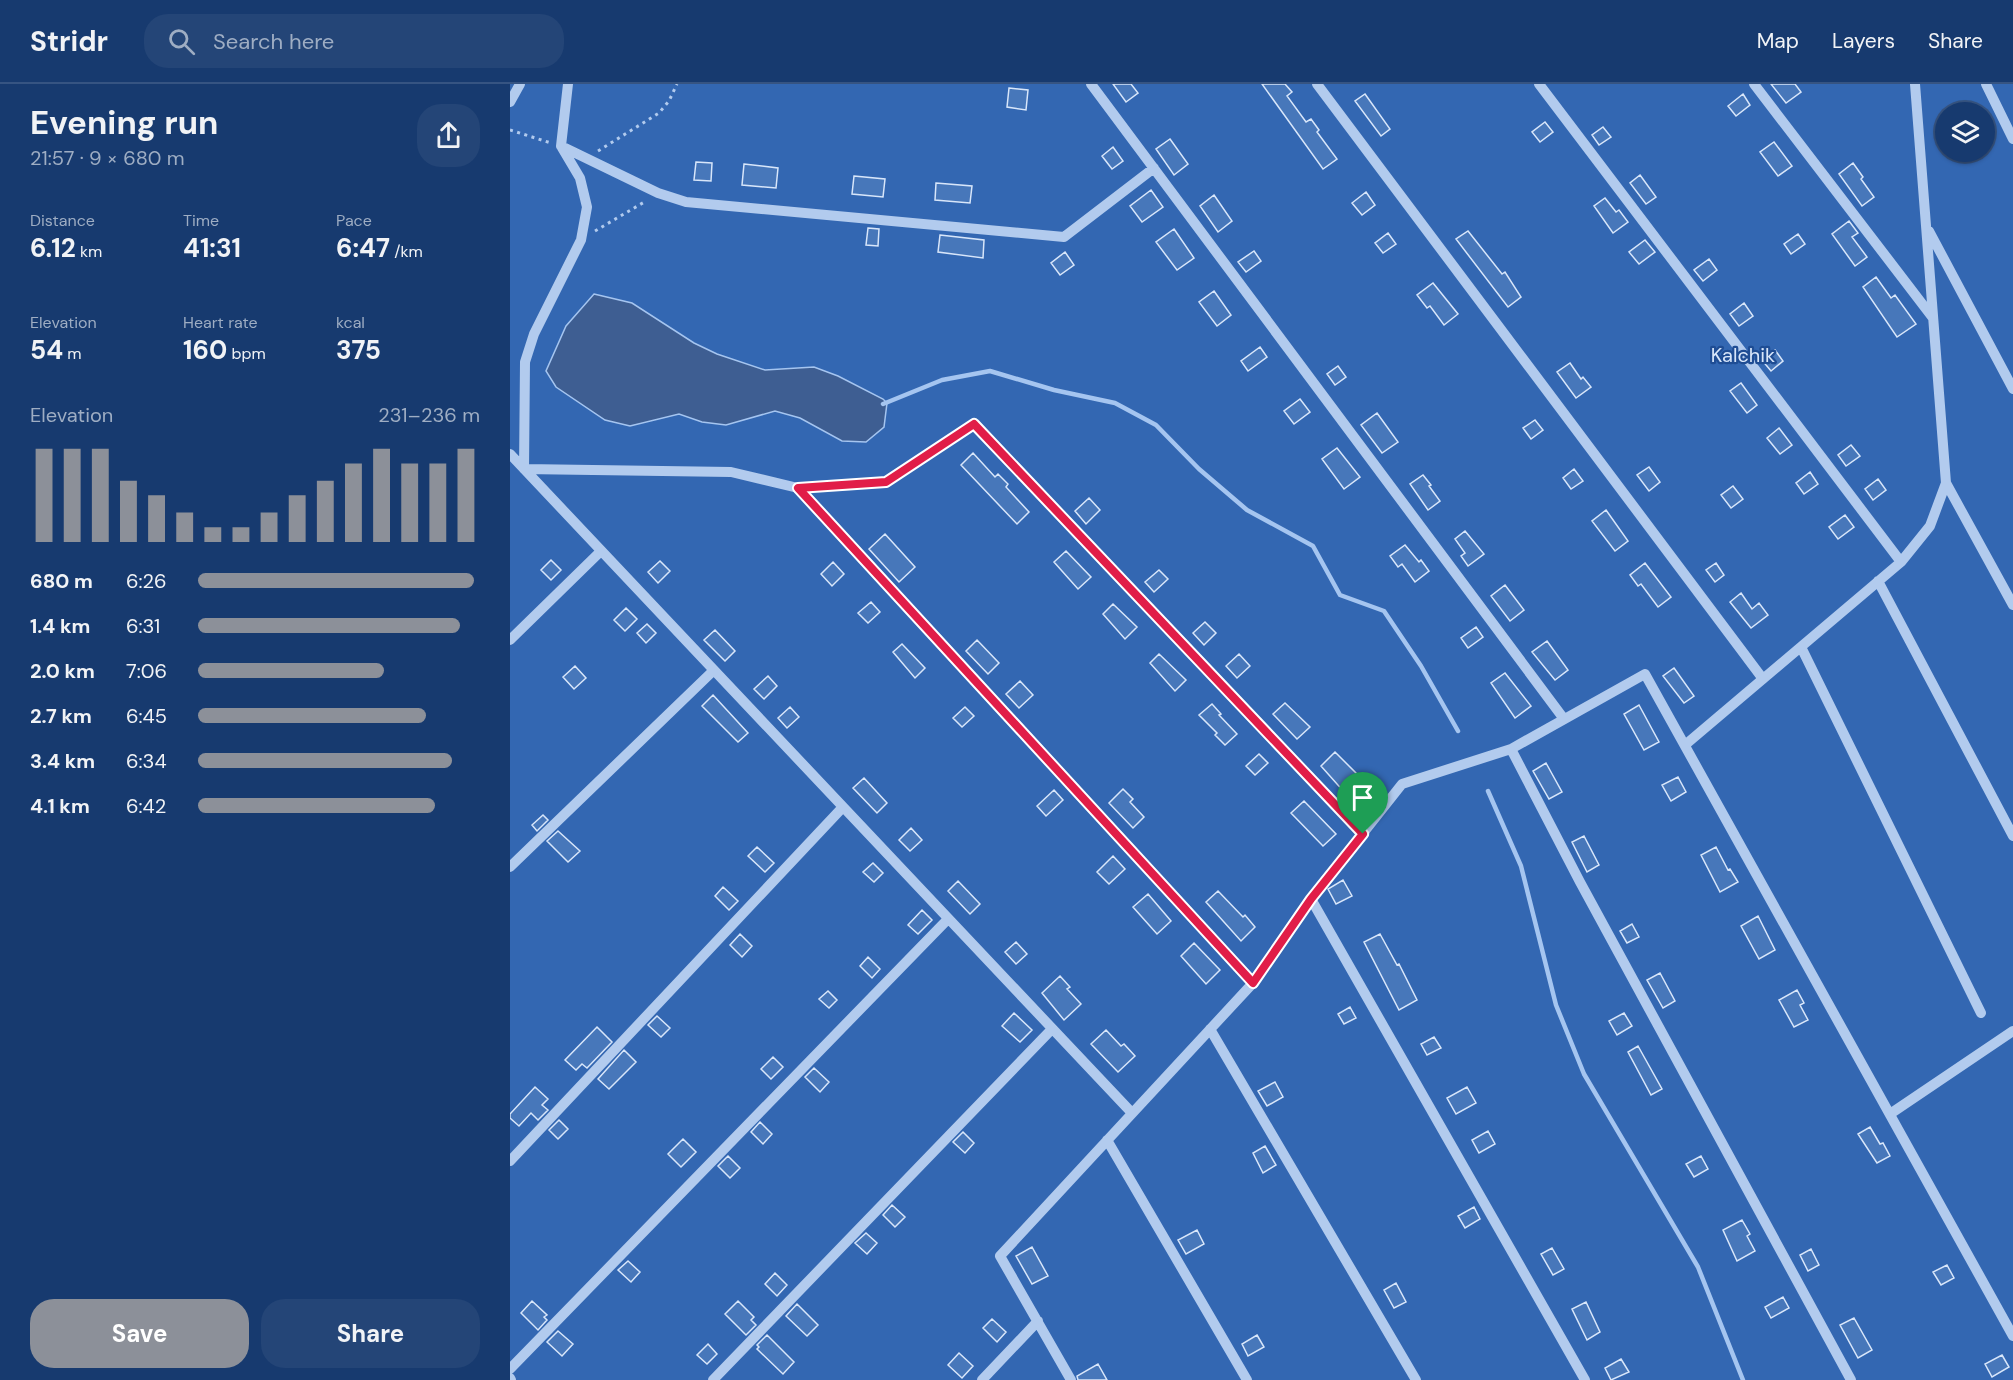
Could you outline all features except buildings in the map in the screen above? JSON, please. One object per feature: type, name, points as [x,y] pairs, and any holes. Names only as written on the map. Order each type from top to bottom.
[{"type":"street","points":[[510,102],[520,84]]},
{"type":"street","points":[[524,469],[525,362],[534,333],[581,240],[587,207],[580,178],[561,146],[568,84]]},
{"type":"street","points":[[1091,84],[1564,719]]},
{"type":"street","points":[[1317,84],[1763,679]]},
{"type":"street","points":[[1539,84],[1901,562]]},
{"type":"street","points":[[1754,84],[1933,318]]},
{"type":"street","points":[[1915,84],[1946,483],[2013,605]]},
{"type":"street","points":[[1986,84],[2013,139]]},
{"type":"street","points":[[561,146],[658,193],[686,202],[1064,237],[1154,168]]},
{"type":"street","points":[[1926,226],[2013,389]]},
{"type":"street","points":[[524,469],[731,472],[798,488],[886,482],[974,424],[1363,834]]},
{"type":"street","points":[[510,454],[1132,1113]]},
{"type":"street","points":[[1685,745],[1901,562],[1930,526],[1946,483]]},
{"type":"street","points":[[798,488],[1253,983]]},
{"type":"street","points":[[510,640],[602,551]]},
{"type":"street","points":[[1878,581],[2013,836]]},
{"type":"street","points":[[1801,647],[1981,1013]]},
{"type":"street","points":[[510,867],[714,670]]},
{"type":"street","points":[[1071,1380],[1000,1256],[1253,983],[1311,899],[1402,784],[1511,749],[1645,674],[2013,1336]]},
{"type":"street","points":[[1511,749],[1580,882],[1851,1380]]},
{"type":"street","points":[[510,1161],[843,807]]},
{"type":"street","points":[[1311,899],[1585,1380]]},
{"type":"street","points":[[510,1368],[948,919]]},
{"type":"street","points":[[713,1380],[1053,1029]]},
{"type":"street","points":[[1210,1029],[1416,1380]]},
{"type":"street","points":[[1890,1114],[2013,1031]]},
{"type":"street","points":[[1107,1140],[1247,1380]]},
{"type":"street","points":[[982,1380],[1038,1321]]},
{"type":"path","points":[[588,158],[659,113],[669,101],[677,84]]},
{"type":"path","points":[[510,130],[561,146]]},
{"type":"path","points":[[581,240],[658,193]]},
{"type":"green space","name":"Kalchik","points":[[510,84],[2013,84],[2013,1380],[510,1380]]},
{"type":"shaded area","points":[[594,294],[632,303],[694,343],[717,354],[765,370],[814,367],[838,376],[887,403],[884,427],[866,442],[842,441],[800,418],[775,411],[726,425],[702,422],[679,414],[630,426],[605,420],[556,387],[546,371],[566,326]]},
{"type":"waterway","points":[[883,404],[942,380],[990,371],[1054,390],[1115,403],[1156,425],[1199,469],[1247,510],[1313,546],[1340,595],[1384,611],[1421,666],[1458,731]]},
{"type":"waterway","points":[[1488,791],[1521,866],[1556,1005],[1584,1074],[1698,1267],[1743,1380]]},
{"type":"route","points":[[974,424],[1363,834],[1311,899],[1253,983],[798,488],[886,482],[974,424]]}]
